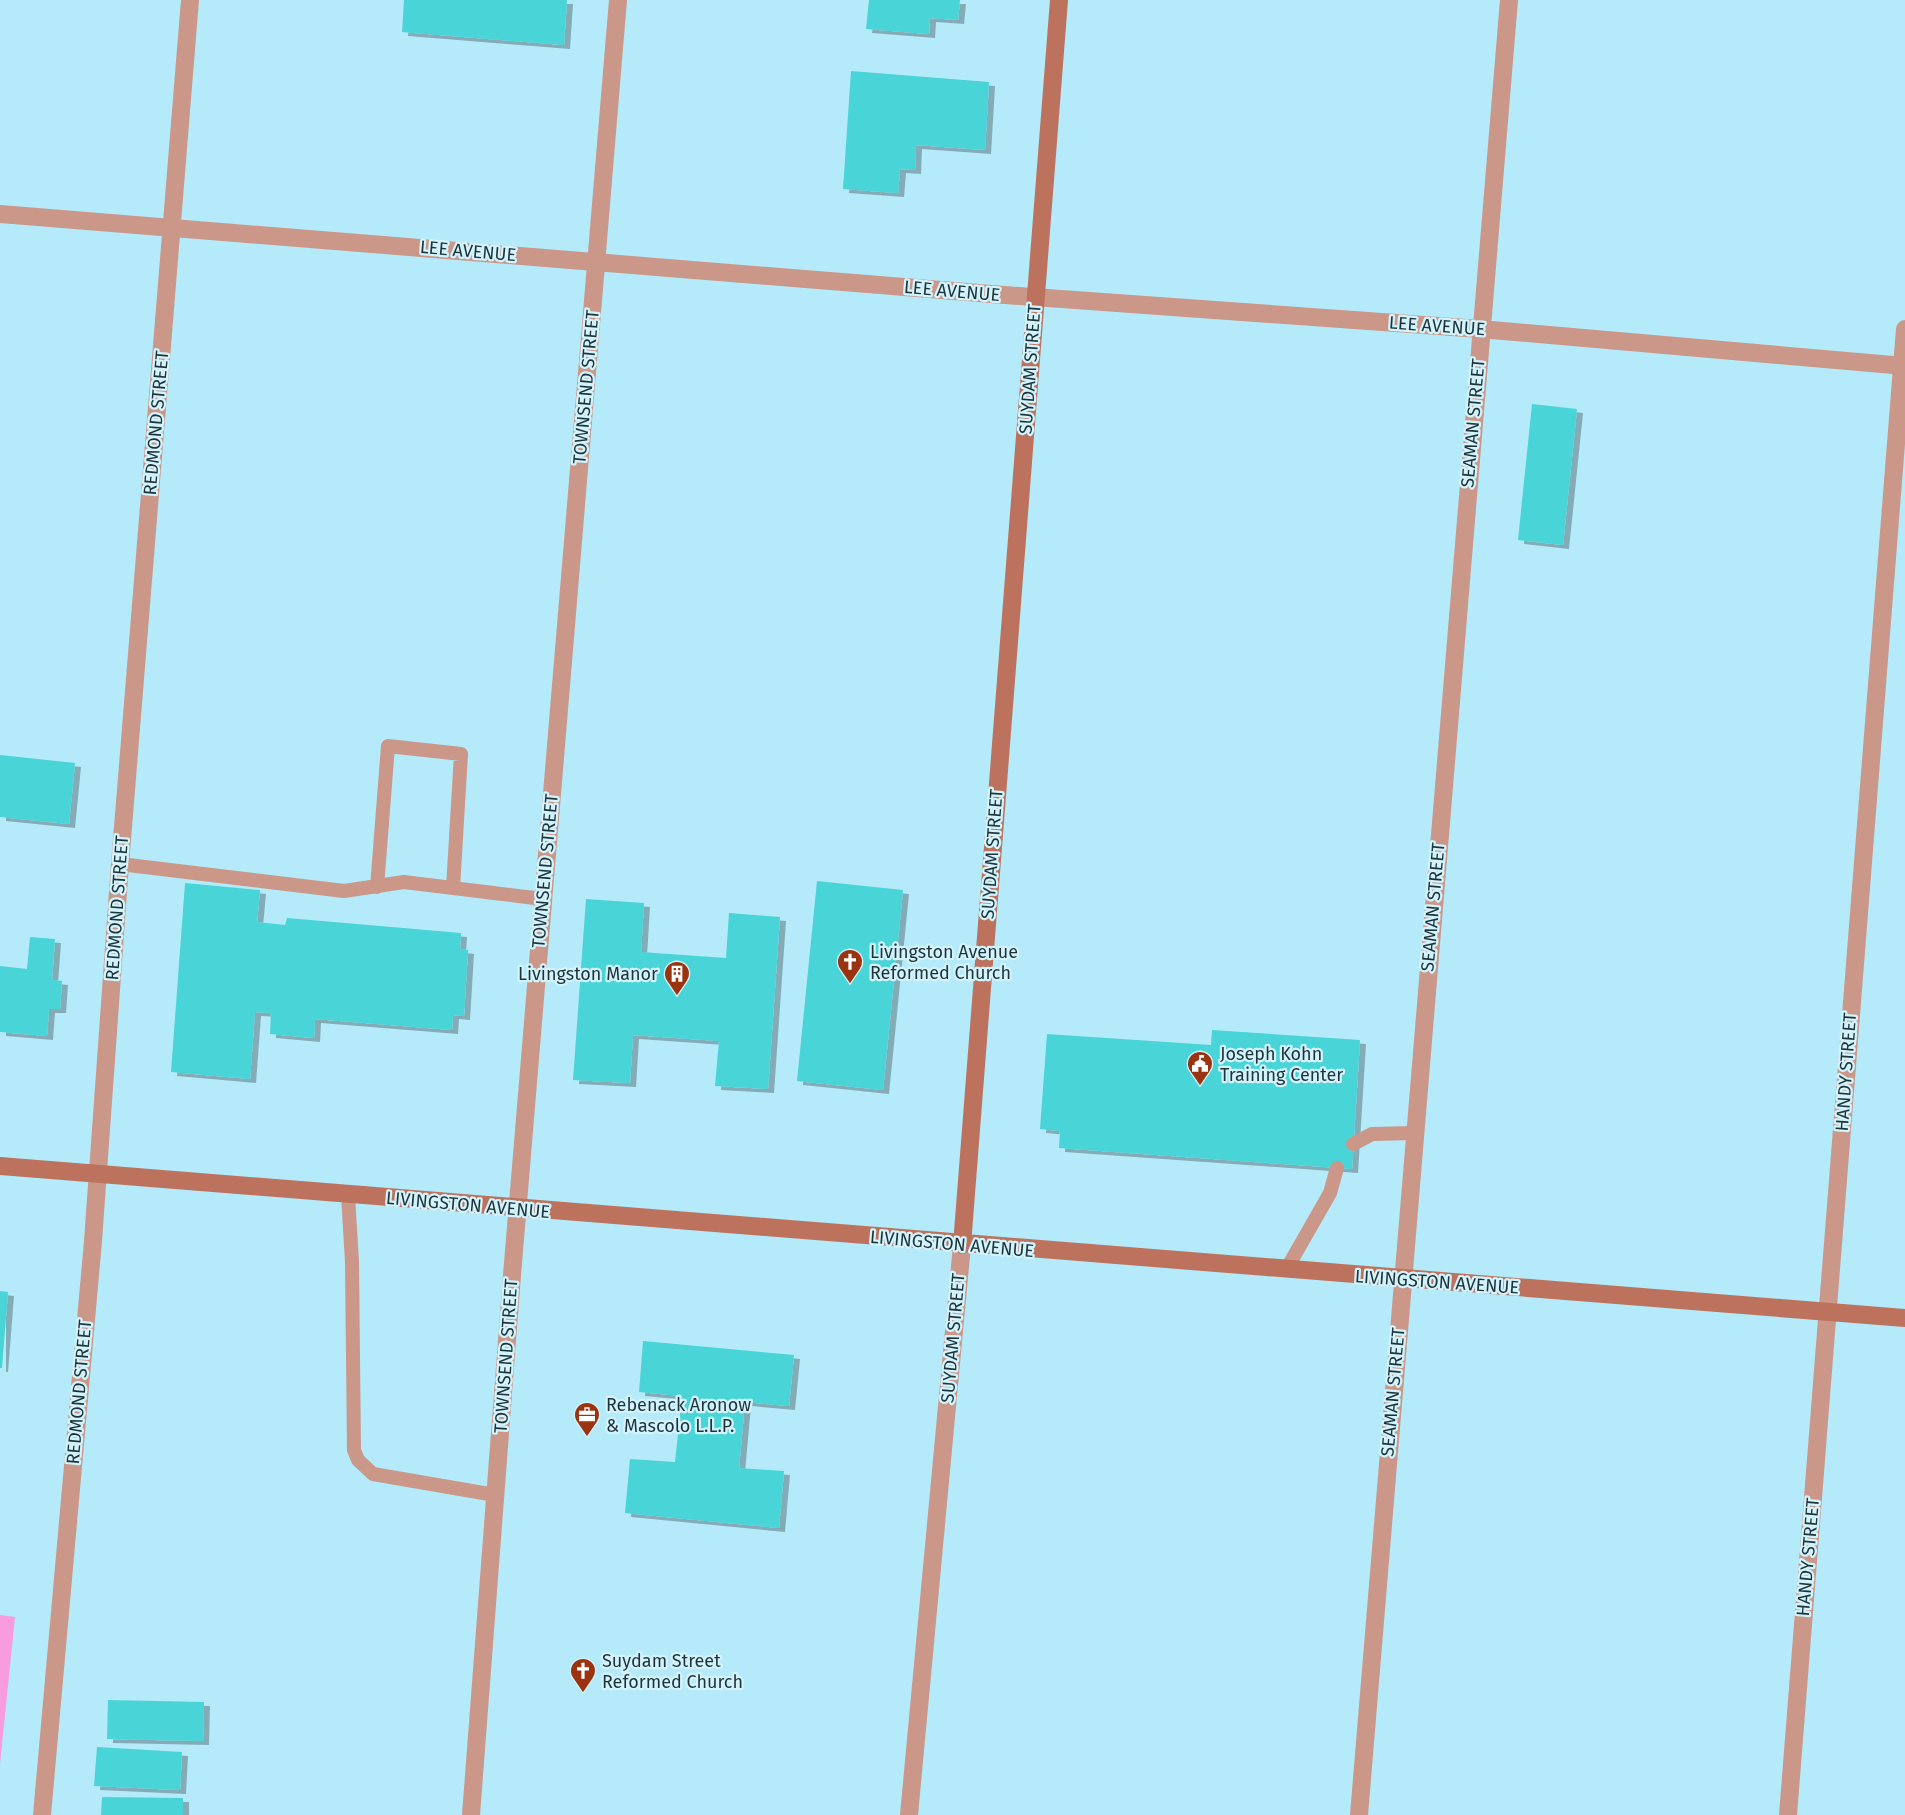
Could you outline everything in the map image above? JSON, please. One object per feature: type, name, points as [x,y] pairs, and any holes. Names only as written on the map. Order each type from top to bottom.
[{"type":"main road","name":"SUYDAM STREET","points":[[962,1245],[1059,0]]},
{"type":"main road","name":"LIVINGSTON AVENUE","points":[[0,1166],[962,1245],[1905,1318]]},
{"type":"street","name":"REDMOND STREET","points":[[42,1815],[97,1174],[190,0]]},
{"type":"street","name":"TOWNSEND STREET","points":[[471,1815],[517,1209],[618,0]]},
{"type":"street","name":"SEAMAN STREET","points":[[1359,1815],[1480,329],[1509,0]]},
{"type":"street","name":"LEE AVENUE","points":[[0,214],[1036,297],[1480,329],[1904,366]]},
{"type":"street","name":"HANDY STREET","points":[[1788,1815],[1904,366],[1905,329]]},
{"type":"street","name":"SUYDAM STREET","points":[[909,1815],[962,1245]]},
{"type":"lane","points":[[377,887],[388,746],[461,754],[453,888]]},
{"type":"lane","points":[[120,864],[344,891],[404,882],[543,899]]},
{"type":"lane","points":[[1353,1144],[1372,1134],[1414,1133]]},
{"type":"lane","points":[[1286,1270],[1330,1193],[1337,1168]]},
{"type":"lane","points":[[348,1195],[352,1262],[354,1450],[358,1460],[373,1474],[495,1495]]},
{"type":"shaded area","points":[[0,1615],[15,1617],[0,1764]]},
{"type":"building","points":[[404,0],[567,0],[564,45],[402,32]]},
{"type":"building","points":[[869,0],[960,0],[958,20],[930,18],[929,34],[866,29]]},
{"type":"building","points":[[851,71],[989,82],[985,150],[916,145],[915,170],[900,169],[898,193],[843,189]]},
{"type":"building","points":[[1532,404],[1577,409],[1563,545],[1518,540]]},
{"type":"building","points":[[0,755],[75,763],[69,824],[0,817]]},
{"type":"building","name":"Livingston Avenue Reformed Church","points":[[817,881],[903,890],[883,1090],[797,1081]]},
{"type":"building","points":[[185,883],[260,890],[257,922],[285,925],[287,918],[461,933],[460,949],[468,950],[464,1016],[453,1015],[452,1030],[315,1019],[314,1038],[270,1034],[271,1013],[255,1012],[250,1079],[171,1072]]},
{"type":"building","name":"Livingston Manor","points":[[586,899],[644,903],[641,952],[726,958],[729,913],[780,917],[768,1089],[715,1086],[719,1041],[633,1035],[630,1083],[573,1080]]},
{"type":"building","points":[[30,937],[55,939],[52,980],[62,981],[60,1009],[49,1009],[47,1036],[0,1032],[0,966],[27,969]]},
{"type":"building","name":"Joseph Kohn Training Center","points":[[1212,1030],[1360,1040],[1352,1169],[1059,1148],[1060,1131],[1040,1129],[1047,1034],[1211,1045]]},
{"type":"building","points":[[0,1291],[8,1292],[2,1368],[0,1368]]},
{"type":"building","points":[[643,1341],[794,1355],[789,1406],[745,1402],[739,1468],[784,1471],[779,1528],[625,1513],[630,1459],[675,1462],[682,1396],[639,1392]]},
{"type":"building","points":[[108,1700],[204,1702],[203,1741],[107,1739]]},
{"type":"building","points":[[97,1747],[182,1752],[180,1790],[94,1786]]},
{"type":"building","points":[[102,1797],[183,1798],[183,1815],[101,1815]]},
{"type":"place","name":"Livingston Avenue Reformed Church","points":[[850,985]]},
{"type":"place","name":"Livingston Manor","points":[[677,997]]},
{"type":"place","name":"Joseph Kohn Training Center","points":[[1200,1087]]},
{"type":"place","name":"Rebenack Aronow & Mascolo L.L.P.","points":[[587,1438]]},
{"type":"place","name":"Suydam Street Reformed Church","points":[[583,1694]]}]
